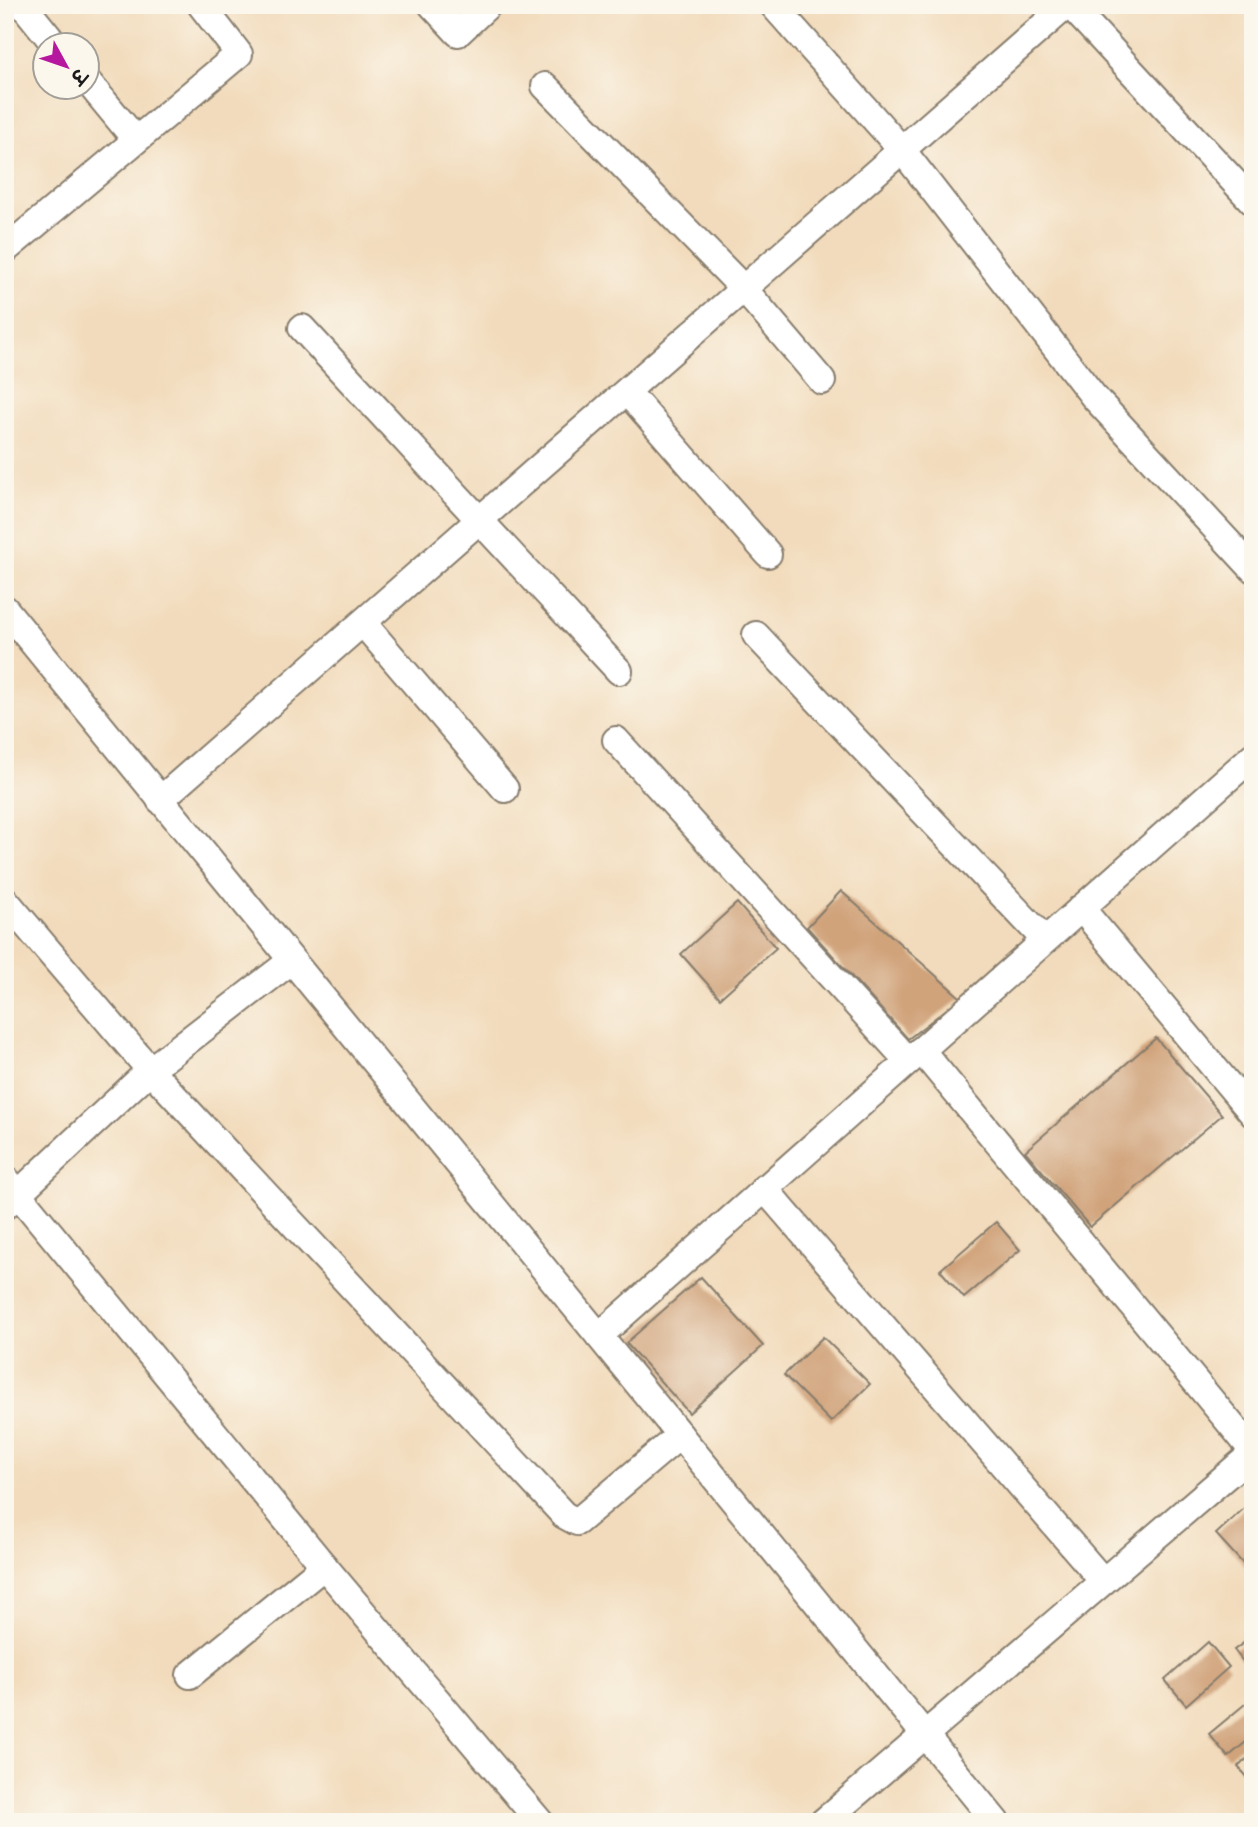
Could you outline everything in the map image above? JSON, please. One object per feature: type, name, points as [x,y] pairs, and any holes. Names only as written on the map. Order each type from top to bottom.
[{"type":"street","points":[[23,5],[45,32]]},
{"type":"street","points":[[5,250],[239,54],[201,5]]},
{"type":"street","points":[[432,5],[458,33],[488,5]]},
{"type":"street","points":[[773,5],[902,150],[1094,397],[1253,569]]},
{"type":"street","points":[[160,800],[1069,5],[1253,202]]},
{"type":"street","points":[[545,86],[744,289],[822,381]]},
{"type":"street","points":[[102,99],[136,140]]},
{"type":"street","points":[[302,328],[619,671]]},
{"type":"street","points":[[627,392],[768,554]]},
{"type":"street","points":[[9,620],[160,800],[996,1822]]},
{"type":"street","points":[[363,623],[505,789]]},
{"type":"street","points":[[756,635],[1045,940]]},
{"type":"street","points":[[616,740],[915,1056],[1253,1452],[823,1822]]},
{"type":"street","points":[[599,1336],[1081,908],[1250,764]]},
{"type":"street","points":[[5,900],[150,1070],[564,1515],[577,1522],[680,1435]]},
{"type":"street","points":[[1081,908],[1253,1114]]},
{"type":"street","points":[[291,961],[150,1070],[10,1192],[540,1822]]},
{"type":"street","points":[[764,1188],[1103,1581]]},
{"type":"street","points":[[190,1675],[324,1566]]},
{"type":"building","points":[[841,891],[961,998],[908,1039],[807,927]]},
{"type":"building","points":[[737,903],[776,948],[720,998],[681,954]]},
{"type":"building","points":[[1156,1038],[1222,1115],[1090,1227],[1025,1151]]},
{"type":"building","points":[[996,1222],[1020,1250],[964,1298],[940,1270]]},
{"type":"building","points":[[701,1277],[763,1346],[689,1413],[626,1343]]},
{"type":"building","points":[[823,1337],[870,1384],[831,1422],[784,1375]]},
{"type":"building","points":[[1253,1500],[1253,1560],[1246,1567],[1216,1534]]},
{"type":"building","points":[[1253,1636],[1253,1674],[1234,1650]]},
{"type":"building","points":[[1208,1642],[1229,1667],[1186,1705],[1165,1680]]},
{"type":"building","points":[[1251,1699],[1253,1736],[1228,1757],[1209,1734]]},
{"type":"building","points":[[1253,1753],[1253,1783],[1238,1767]]}]
